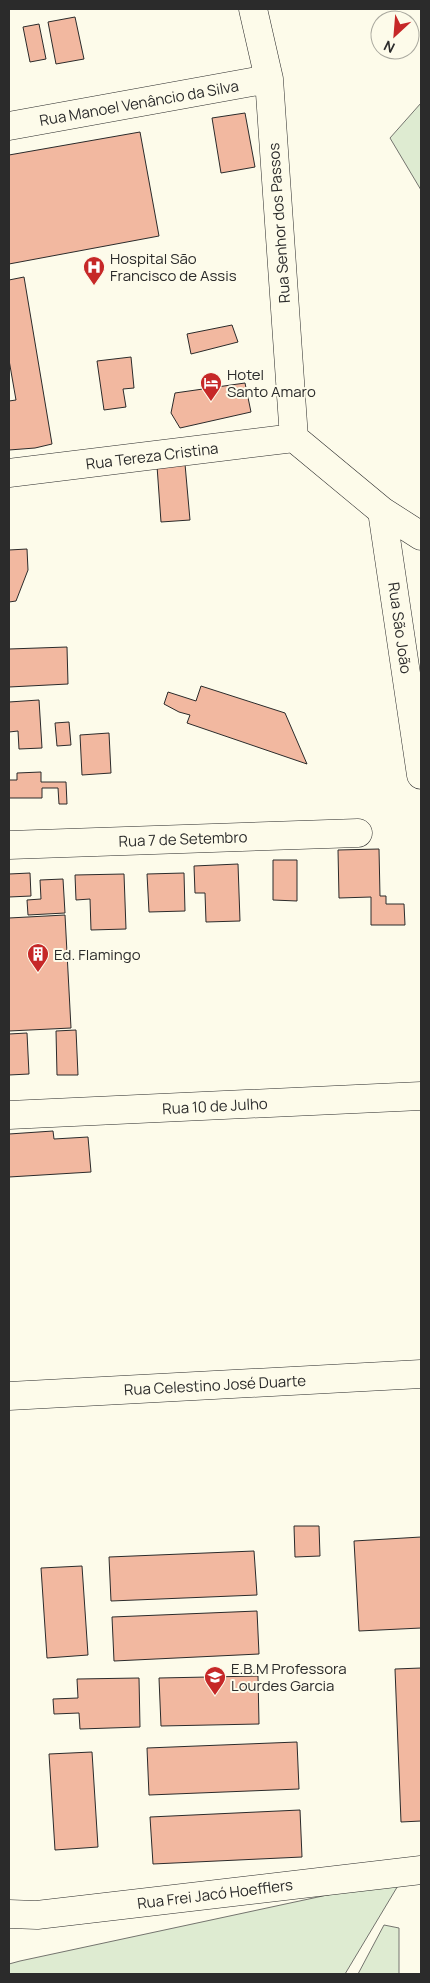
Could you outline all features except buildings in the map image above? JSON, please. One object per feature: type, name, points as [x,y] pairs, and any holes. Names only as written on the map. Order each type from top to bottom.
[{"type":"street","name":"Rua Senhor dos Passos","points":[[253,9],[269,79],[294,438]]},
{"type":"street","name":"Rua Manoel Venâncio da Silva","points":[[9,126],[269,79]]},
{"type":"street","name":"Rua Tereza Cristina","points":[[9,473],[294,438]]},
{"type":"street","points":[[294,438],[382,511],[421,536]]},
{"type":"street","name":"Rua São João","points":[[382,511],[421,775]]},
{"type":"street","name":"Rua 7 de Setembro","points":[[9,846],[358,833]]},
{"type":"street","name":"Rua 10 de Julho","points":[[9,1116],[421,1096]]},
{"type":"street","name":"Rua Celestino José Duarte","points":[[9,1396],[421,1374]]},
{"type":"street","name":"Rua Frei Jacó Hoefflers","points":[[9,1914],[37,1915],[421,1870]]},
{"type":"green space","points":[[421,103],[421,190],[390,138]]},
{"type":"green space","points":[[402,1879],[345,1974],[9,1974],[9,1964],[20,1961]]},
{"type":"green space","points":[[384,1925],[399,1928],[399,1974],[358,1974]]},
{"type":"place","name":"Hospital São Francisco de Assis","points":[[94,286]]},
{"type":"place","name":"Hotel Santo Amaro","points":[[211,402]]},
{"type":"place","name":"Ed. Flamingo","points":[[38,973]]},
{"type":"place","name":"E.B.M Professora Lourdes Garcia","points":[[215,1696]]}]
